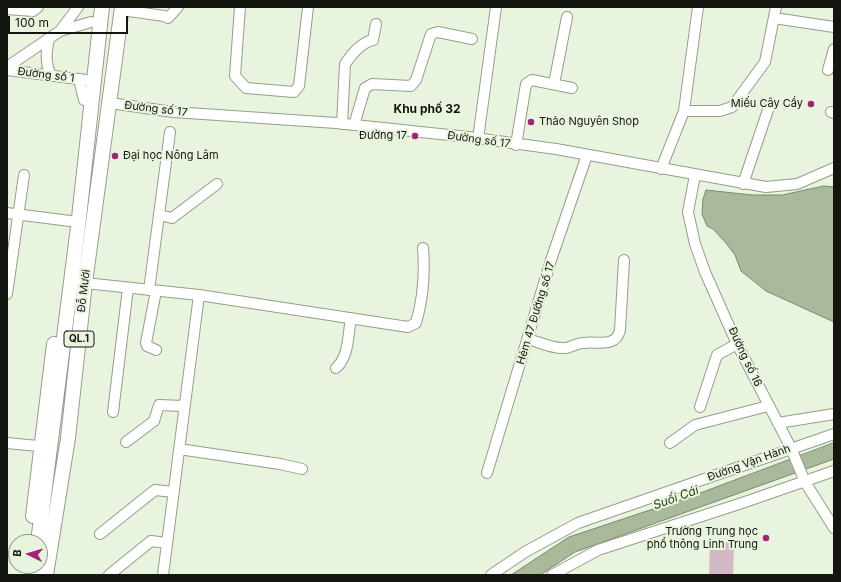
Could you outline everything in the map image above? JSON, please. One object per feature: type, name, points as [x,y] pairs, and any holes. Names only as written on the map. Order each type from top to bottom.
[{"type":"highway","name":"Đỗ Mười","points":[[92,7],[96,23]]},
{"type":"highway","name":"Đỗ Mười","points":[[30,534],[46,447],[88,100],[86,80],[96,23],[102,7]]},
{"type":"highway","name":"Đỗ Mười","points":[[46,575],[68,438],[126,9]]},
{"type":"highway","points":[[96,23],[124,27]]},
{"type":"highway","points":[[86,80],[116,84]]},
{"type":"highway","name":"Đỗ Mười","points":[[39,534],[46,447],[70,221],[88,100]]},
{"type":"highway","points":[[88,100],[113,104]]},
{"type":"highway","name":"Đỗ Mười","points":[[55,575],[69,482],[89,283]]},
{"type":"street","points":[[7,9],[33,11],[38,7]]},
{"type":"street","points":[[60,32],[78,7]]},
{"type":"street","points":[[126,9],[168,18],[178,7]]},
{"type":"street","points":[[240,7],[236,76],[246,88],[294,92],[299,86],[308,7]]},
{"type":"street","points":[[478,139],[496,7]]},
{"type":"street","points":[[661,169],[684,111],[698,7]]},
{"type":"street","points":[[684,111],[720,111],[732,106],[765,62],[776,7]]},
{"type":"street","points":[[554,84],[567,17]]},
{"type":"street","points":[[774,18],[834,27]]},
{"type":"street","name":"Đường số 1","points":[[7,69],[60,32],[96,23]]},
{"type":"street","points":[[342,124],[345,64],[350,56],[367,41],[373,40],[376,24]]},
{"type":"street","points":[[354,125],[365,88],[372,84],[411,86],[416,80],[431,34],[438,32],[472,39]]},
{"type":"street","points":[[49,39],[45,54],[46,65],[51,76]]},
{"type":"street","points":[[828,70],[834,49]]},
{"type":"street","name":"Đường số 1","points":[[7,69],[86,80]]},
{"type":"street","points":[[516,145],[526,84],[532,80],[572,88]]},
{"type":"street","name":"Đường số 17","points":[[113,104],[173,112],[354,125],[478,139],[556,149],[766,187],[797,184],[834,168]]},
{"type":"street","points":[[744,184],[770,104]]},
{"type":"street","points":[[156,350],[148,346],[146,343],[159,215],[170,132]]},
{"type":"street","name":"Hẻm 47 Đường số 17","points":[[487,473],[551,260],[587,155]]},
{"type":"street","points":[[7,294],[24,175]]},
{"type":"street","name":"Đường số 16","points":[[695,175],[688,212],[695,244],[705,272],[768,406],[793,451],[804,478],[834,528]]},
{"type":"street","points":[[159,215],[172,218],[217,184]]},
{"type":"street","points":[[7,213],[70,221]]},
{"type":"street","points":[[89,283],[199,296],[408,327],[416,323],[420,308],[424,262],[423,248]]},
{"type":"street","points":[[528,339],[564,348],[583,343],[600,343],[614,340],[619,337],[624,260]]},
{"type":"street","points":[[113,412],[128,288]]},
{"type":"street","points":[[163,575],[199,296]]},
{"type":"street","points":[[336,368],[342,364],[345,358],[351,318]]},
{"type":"street","points":[[700,407],[717,355],[738,344]]},
{"type":"street","points":[[126,442],[154,421],[159,405],[184,406]]},
{"type":"street","points":[[670,443],[695,425],[768,406]]},
{"type":"street","points":[[778,423],[834,414]]},
{"type":"street","name":"Đường Vận Hành","points":[[491,575],[525,552],[578,523],[793,451],[834,434]]},
{"type":"street","points":[[7,443],[46,447]]},
{"type":"street","points":[[179,449],[285,464],[302,469]]},
{"type":"street","points":[[552,575],[564,572],[598,550],[804,478],[834,471]]},
{"type":"street","points":[[100,534],[155,490],[174,492]]},
{"type":"street","points":[[109,575],[151,541],[167,543]]},
{"type":"shaded area","points":[[824,186],[834,187],[834,322],[766,291],[741,271],[735,255],[713,229],[707,226],[702,214],[703,199],[706,190],[752,195],[782,195]]},
{"type":"shaded area","points":[[834,443],[834,459],[575,552],[540,575],[511,575],[569,537],[695,495]]},
{"type":"shaded area","points":[[710,542],[734,542],[733,575],[709,575]]},
{"type":"place","name":"Miếu Cây Cầy","points":[[811,104]]},
{"type":"place","name":"Thảo Nguyên Shop","points":[[531,122]]},
{"type":"place","name":"Đường 17","points":[[415,136]]},
{"type":"place","name":"Đại học Nông Lâm","points":[[115,156]]},
{"type":"place","name":"Trường Trung học phổ thông Linh Trung","points":[[766,538]]},
{"type":"district","name":"Khu phố 32","points":[[427,109]]},
{"type":"water label","name":"Suối Cái","points":[[676,498]]}]
